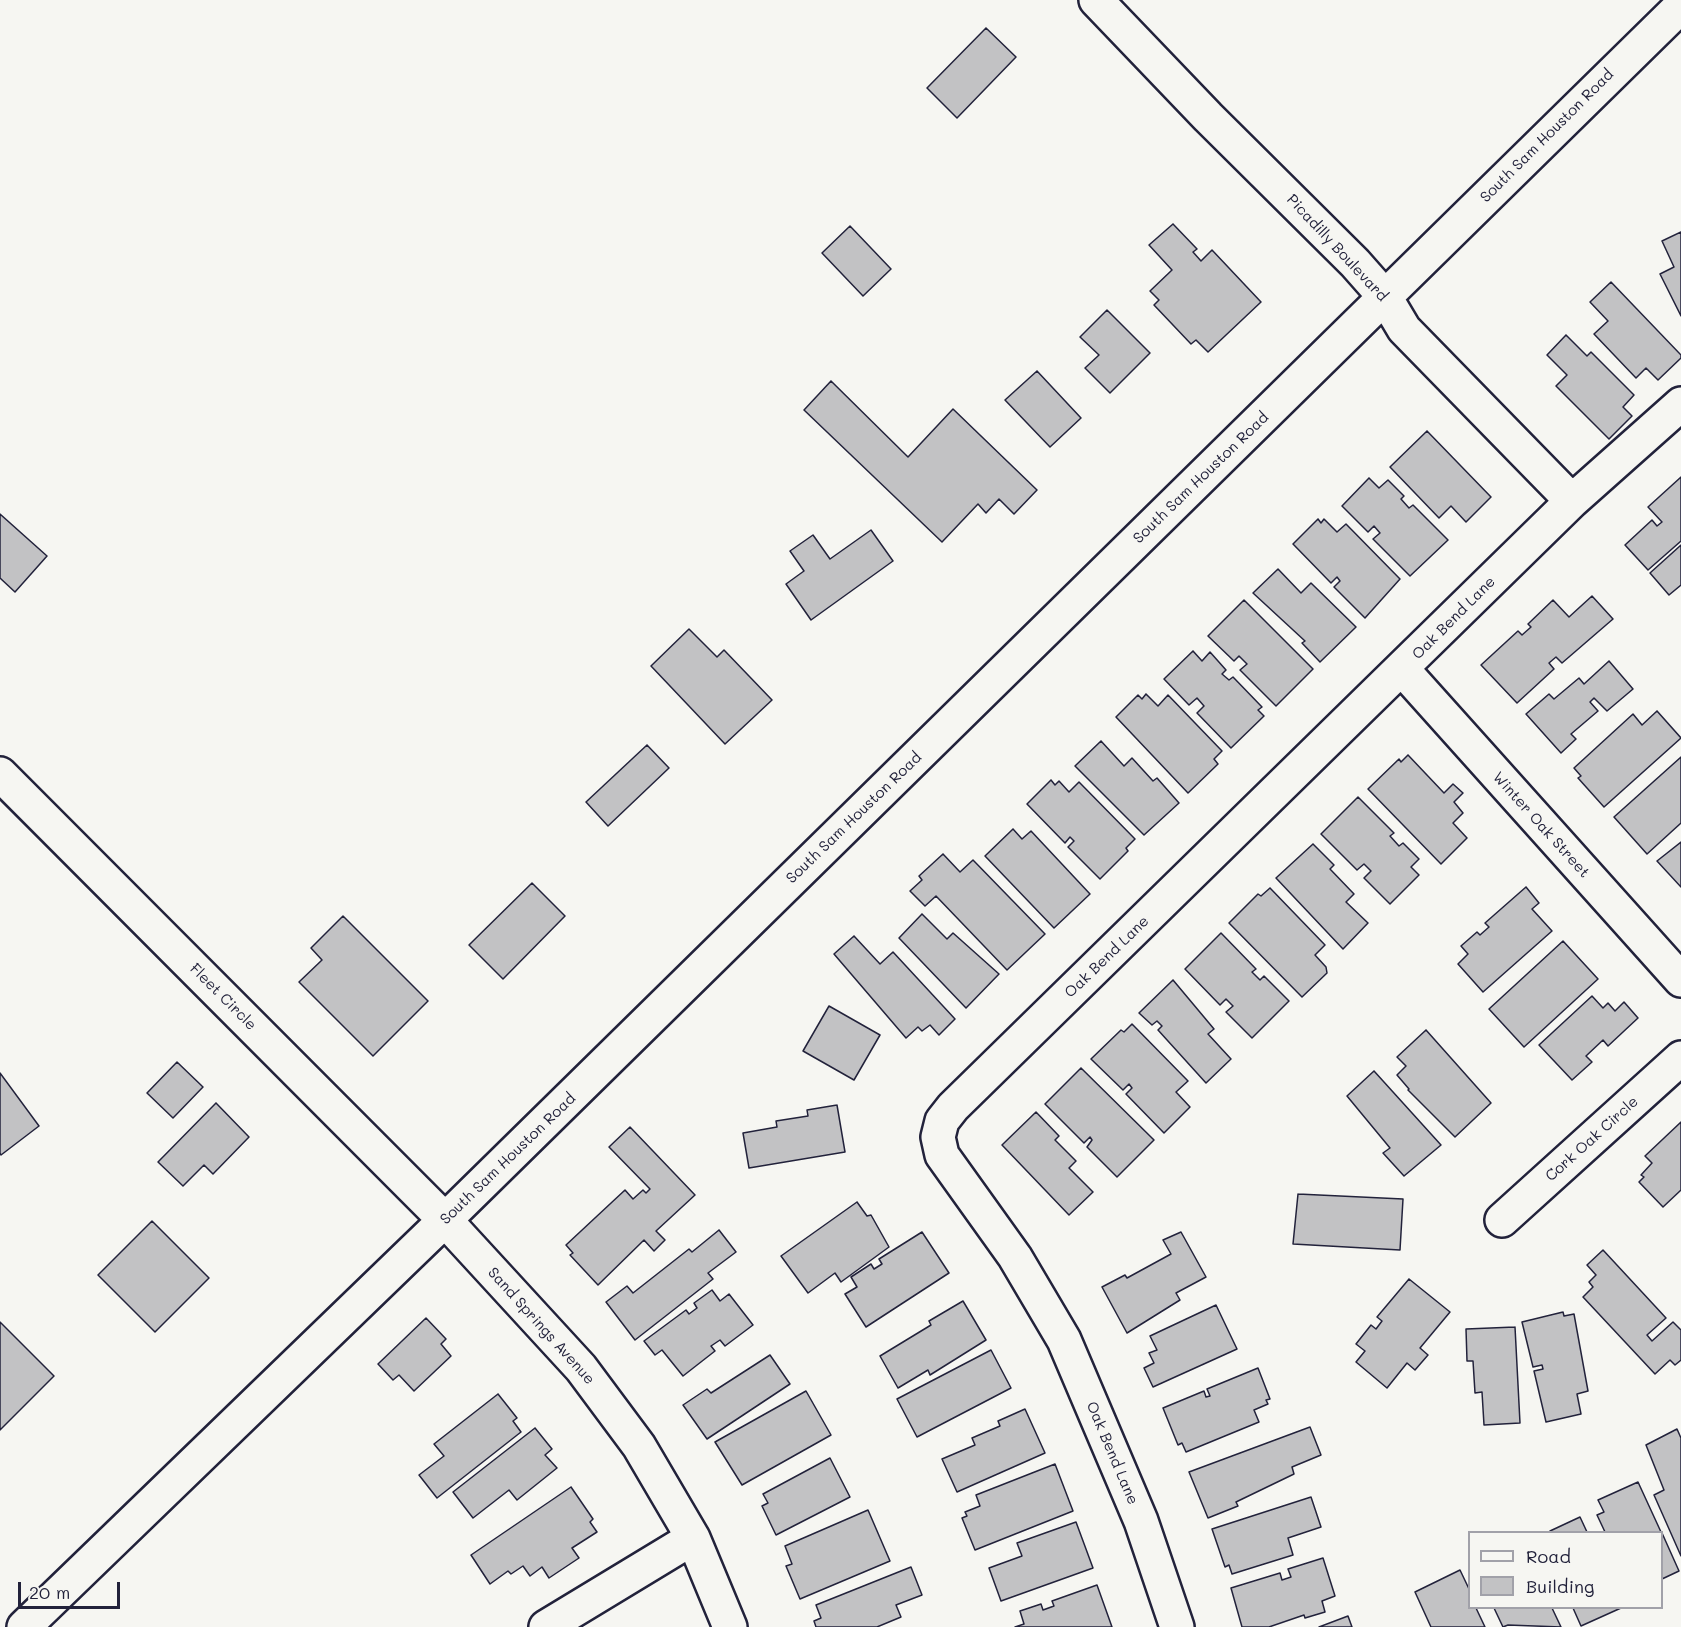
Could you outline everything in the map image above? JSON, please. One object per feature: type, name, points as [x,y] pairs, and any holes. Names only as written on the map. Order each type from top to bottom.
[{"type":"street","name":"Picadilly Boulevard","points":[[1096,0],[1208,117],[1355,263],[1384,297],[1404,329],[1572,501]]},
{"type":"street","name":"South Sam Houston Road","points":[[24,1627],[445,1220],[1681,6]]},
{"type":"street","name":"Oak Bend Lane","points":[[1177,1627],[1141,1521],[1064,1340],[1015,1257],[942,1155],[938,1137],[942,1121],[953,1107],[1402,670],[1572,501],[1681,404]]},
{"type":"street","name":"Winter Oak Street","points":[[1402,670],[1681,980]]},
{"type":"street","name":"Fleet Circle","points":[[0,774],[445,1220]]},
{"type":"street","name":"Cork Oak Circle","points":[[1502,1220],[1681,1058]]},
{"type":"street","name":"Sand Springs Avenue","points":[[445,1220],[581,1368],[639,1446],[693,1538],[730,1627]]},
{"type":"street","points":[[546,1627],[693,1538]]},
{"type":"building","points":[[986,28],[1016,57],[957,118],[927,88]]},
{"type":"building","points":[[1173,224],[1197,249],[1193,252],[1201,261],[1212,250],[1261,302],[1208,352],[1196,340],[1191,344],[1154,305],[1159,300],[1150,291],[1172,270],[1149,245]]},
{"type":"building","points":[[850,226],[891,269],[863,296],[822,253]]},
{"type":"building","points":[[1681,232],[1681,316],[1660,274],[1674,267],[1662,241]]},
{"type":"building","points":[[1611,282],[1681,355],[1681,358],[1658,380],[1646,368],[1636,378],[1594,334],[1608,321],[1590,302]]},
{"type":"building","points":[[1107,310],[1150,353],[1110,393],[1085,368],[1099,355],[1080,337]]},
{"type":"building","points":[[1566,335],[1587,356],[1591,352],[1634,395],[1623,407],[1632,416],[1609,439],[1556,386],[1567,375],[1547,355]]},
{"type":"building","points":[[1037,371],[1081,418],[1050,447],[1005,400]]},
{"type":"building","points":[[831,381],[908,457],[953,409],[1037,490],[1014,514],[999,499],[986,513],[978,504],[942,542],[804,410]]},
{"type":"building","points":[[1427,431],[1491,497],[1466,522],[1451,506],[1439,518],[1390,467]]},
{"type":"building","points":[[1681,477],[1681,541],[1648,570],[1625,545],[1652,520],[1657,526],[1662,522],[1648,507]]},
{"type":"building","points":[[1369,478],[1379,488],[1388,480],[1404,496],[1401,499],[1409,508],[1413,505],[1448,540],[1410,576],[1373,539],[1380,533],[1374,526],[1368,532],[1342,506]]},
{"type":"building","points":[[0,514],[47,556],[15,592],[0,578]]},
{"type":"building","points":[[1318,519],[1321,523],[1324,519],[1337,532],[1346,524],[1400,579],[1365,618],[1334,587],[1340,581],[1337,577],[1331,583],[1293,544]]},
{"type":"building","points":[[871,530],[893,561],[811,620],[786,584],[804,571],[790,551],[813,535],[830,559]]},
{"type":"building","points":[[1681,545],[1681,585],[1669,595],[1650,573]]},
{"type":"building","points":[[1278,569],[1301,593],[1311,583],[1356,627],[1320,662],[1302,643],[1305,641],[1253,593]]},
{"type":"building","points":[[1592,596],[1613,619],[1562,663],[1556,657],[1549,663],[1554,669],[1517,703],[1481,665],[1518,631],[1522,635],[1531,627],[1528,624],[1553,600],[1569,617]]},
{"type":"building","points":[[1244,600],[1313,669],[1276,706],[1240,670],[1247,664],[1239,656],[1234,661],[1208,636]]},
{"type":"building","points":[[689,629],[717,657],[724,650],[772,700],[725,744],[651,666]]},
{"type":"building","points":[[1193,651],[1202,661],[1210,652],[1226,670],[1222,674],[1229,680],[1233,677],[1262,707],[1258,710],[1264,716],[1231,748],[1197,713],[1204,706],[1197,698],[1189,705],[1164,679]]},
{"type":"building","points":[[1609,661],[1633,689],[1607,711],[1594,698],[1590,702],[1598,711],[1571,734],[1576,739],[1561,753],[1526,714],[1549,694],[1554,699],[1579,678],[1584,684]]},
{"type":"building","points":[[1146,694],[1158,706],[1168,695],[1222,751],[1214,759],[1218,764],[1188,793],[1116,717],[1138,695],[1142,699]]},
{"type":"building","points":[[1657,711],[1681,738],[1604,807],[1578,778],[1581,776],[1574,768],[1633,714],[1642,725]]},
{"type":"building","points":[[1101,741],[1124,766],[1132,758],[1153,781],[1157,778],[1179,803],[1144,835],[1075,766]]},
{"type":"building","points":[[647,745],[669,768],[608,826],[586,802]]},
{"type":"building","points":[[1408,755],[1444,793],[1453,784],[1463,793],[1454,802],[1463,813],[1453,823],[1467,838],[1441,864],[1368,789],[1399,759],[1401,762]]},
{"type":"building","points":[[1681,757],[1681,823],[1647,854],[1614,817]]},
{"type":"building","points":[[1051,780],[1055,785],[1059,781],[1069,792],[1079,782],[1135,839],[1126,848],[1128,851],[1100,879],[1068,847],[1074,841],[1070,837],[1065,843],[1027,804]]},
{"type":"building","points":[[1358,797],[1394,833],[1390,836],[1399,846],[1403,843],[1419,859],[1411,867],[1419,875],[1390,904],[1364,878],[1371,871],[1364,864],[1357,870],[1321,834]]},
{"type":"building","points":[[1013,829],[1022,839],[1031,831],[1090,894],[1054,928],[985,856]]},
{"type":"building","points":[[1681,842],[1681,887],[1657,861]]},
{"type":"building","points":[[1313,844],[1334,865],[1330,869],[1354,894],[1346,902],[1368,923],[1343,949],[1276,878]]},
{"type":"building","points":[[943,854],[960,872],[973,860],[1045,934],[1007,970],[936,896],[925,906],[910,891],[922,880],[919,876]]},
{"type":"building","points":[[532,883],[565,916],[503,979],[469,945]]},
{"type":"building","points":[[1526,887],[1539,903],[1532,909],[1552,931],[1483,992],[1458,964],[1468,954],[1461,946],[1477,932],[1480,935],[1489,927],[1485,923]]},
{"type":"building","points":[[1270,888],[1325,945],[1315,955],[1326,967],[1327,973],[1302,997],[1229,923],[1258,894],[1261,896]]},
{"type":"building","points":[[922,914],[947,939],[953,933],[999,974],[966,1008],[899,938]]},
{"type":"building","points":[[343,916],[428,1001],[373,1056],[299,982],[322,960],[311,948]]},
{"type":"building","points":[[1221,933],[1256,969],[1252,972],[1260,980],[1264,976],[1289,1001],[1252,1038],[1226,1012],[1233,1006],[1226,999],[1220,1005],[1185,969]]},
{"type":"building","points":[[854,936],[880,964],[893,952],[955,1019],[939,1035],[930,1025],[922,1031],[918,1027],[906,1038],[834,954]]},
{"type":"building","points":[[1563,941],[1598,979],[1524,1047],[1489,1009]]},
{"type":"building","points":[[1173,980],[1214,1029],[1208,1034],[1231,1059],[1206,1083],[1158,1030],[1162,1026],[1157,1021],[1152,1025],[1139,1013]]},
{"type":"building","points":[[1592,996],[1603,1008],[1608,1003],[1615,1011],[1624,1002],[1638,1018],[1608,1046],[1603,1040],[1586,1056],[1592,1062],[1572,1080],[1539,1045]]},
{"type":"building","points":[[829,1006],[880,1035],[854,1080],[803,1051]]},
{"type":"building","points":[[1132,1024],[1188,1081],[1176,1092],[1190,1107],[1164,1133],[1126,1094],[1132,1088],[1129,1084],[1123,1090],[1091,1059],[1121,1030],[1124,1032]]},
{"type":"building","points":[[1426,1030],[1491,1103],[1455,1137],[1408,1090],[1397,1075],[1406,1066],[1397,1057]]},
{"type":"building","points":[[177,1062],[203,1087],[173,1118],[147,1093]]},
{"type":"building","points":[[1081,1068],[1154,1140],[1117,1177],[1087,1147],[1092,1140],[1090,1137],[1084,1143],[1045,1104]]},
{"type":"building","points":[[1374,1071],[1441,1145],[1404,1176],[1383,1153],[1390,1148],[1347,1096]]},
{"type":"building","points":[[0,1073],[39,1126],[1,1155],[0,1153]]},
{"type":"building","points":[[216,1103],[249,1137],[213,1174],[204,1165],[183,1186],[158,1162]]},
{"type":"building","points":[[837,1105],[845,1152],[749,1168],[743,1133],[777,1127],[776,1121],[808,1116],[807,1110]]},
{"type":"building","points":[[1036,1112],[1059,1136],[1055,1140],[1076,1161],[1069,1168],[1093,1192],[1069,1215],[1002,1145]]},
{"type":"building","points":[[1681,1122],[1681,1190],[1663,1207],[1639,1182],[1644,1177],[1641,1175],[1652,1163],[1645,1156]]},
{"type":"building","points":[[630,1127],[695,1195],[656,1231],[665,1240],[654,1251],[644,1240],[598,1285],[570,1255],[573,1253],[566,1245],[625,1190],[633,1199],[643,1190],[646,1193],[650,1189],[609,1147]]},
{"type":"building","points":[[1298,1194],[1403,1199],[1400,1250],[1293,1244]]},
{"type":"building","points":[[857,1202],[867,1216],[871,1215],[889,1247],[841,1282],[835,1273],[808,1293],[781,1256]]},
{"type":"building","points":[[152,1221],[209,1278],[155,1332],[98,1275]]},
{"type":"building","points":[[719,1230],[736,1252],[708,1273],[713,1279],[635,1340],[606,1302],[627,1286],[633,1293],[689,1249],[692,1252]]},
{"type":"building","points":[[922,1232],[949,1273],[866,1327],[845,1294],[857,1287],[851,1277],[871,1264],[874,1269],[882,1264],[879,1259]]},
{"type":"building","points":[[1181,1232],[1206,1277],[1176,1293],[1180,1300],[1127,1333],[1102,1287],[1125,1275],[1127,1278],[1171,1254],[1163,1240]]},
{"type":"building","points":[[1603,1250],[1666,1318],[1647,1335],[1652,1341],[1673,1322],[1681,1330],[1681,1360],[1675,1365],[1670,1360],[1655,1374],[1583,1297],[1593,1287],[1589,1282],[1596,1275],[1587,1265]]},
{"type":"building","points":[[1409,1279],[1450,1312],[1420,1348],[1428,1355],[1415,1370],[1407,1363],[1387,1388],[1356,1362],[1365,1351],[1356,1344],[1371,1325],[1376,1329],[1382,1321],[1377,1317]]},
{"type":"building","points":[[712,1290],[720,1301],[729,1294],[753,1325],[725,1346],[720,1340],[711,1346],[715,1351],[683,1376],[662,1350],[655,1355],[644,1341],[686,1310],[689,1314],[697,1308],[694,1303]]},
{"type":"building","points":[[963,1301],[986,1340],[930,1375],[928,1370],[898,1388],[880,1356],[931,1325],[929,1321]]},
{"type":"building","points":[[1216,1305],[1237,1349],[1153,1387],[1144,1368],[1154,1363],[1149,1353],[1157,1350],[1150,1336]]},
{"type":"building","points":[[1563,1312],[1564,1316],[1574,1314],[1588,1391],[1577,1394],[1581,1414],[1546,1422],[1534,1371],[1543,1369],[1542,1365],[1533,1367],[1522,1322]]},
{"type":"building","points":[[426,1318],[446,1339],[441,1344],[451,1356],[414,1391],[399,1375],[393,1380],[378,1364]]},
{"type":"building","points":[[0,1322],[54,1376],[0,1430]]},
{"type":"building","points":[[1515,1327],[1520,1423],[1484,1425],[1482,1392],[1475,1393],[1473,1361],[1467,1361],[1466,1329]]},
{"type":"building","points":[[991,1350],[1011,1388],[917,1437],[897,1399]]},
{"type":"building","points":[[770,1355],[790,1384],[707,1439],[683,1405],[707,1389],[711,1393]]},
{"type":"building","points":[[1258,1368],[1270,1399],[1266,1400],[1268,1404],[1254,1410],[1259,1422],[1186,1452],[1182,1443],[1178,1445],[1163,1408],[1204,1391],[1206,1397],[1210,1396],[1207,1389]]},
{"type":"building","points":[[806,1391],[831,1435],[742,1485],[715,1442]]},
{"type":"building","points":[[498,1394],[517,1418],[513,1421],[521,1432],[437,1498],[419,1475],[444,1456],[434,1444]]},
{"type":"building","points":[[1025,1409],[1045,1453],[957,1492],[942,1459],[975,1445],[972,1438],[1000,1426],[998,1421]]},
{"type":"building","points":[[1310,1427],[1321,1455],[1292,1467],[1294,1474],[1236,1502],[1238,1506],[1208,1518],[1189,1472]]},
{"type":"building","points":[[535,1428],[552,1449],[545,1455],[557,1468],[517,1500],[509,1490],[473,1518],[453,1492]]},
{"type":"building","points":[[1677,1429],[1681,1438],[1681,1556],[1654,1495],[1664,1490],[1646,1445]]},
{"type":"building","points":[[830,1458],[850,1497],[776,1535],[762,1506],[768,1503],[763,1494]]},
{"type":"building","points":[[1055,1464],[1073,1511],[975,1550],[962,1518],[967,1516],[965,1512],[980,1506],[976,1495]]},
{"type":"building","points":[[1638,1482],[1661,1531],[1605,1531],[1597,1515],[1604,1512],[1598,1500]]},
{"type":"building","points":[[571,1487],[593,1519],[590,1522],[597,1532],[572,1548],[579,1558],[549,1578],[542,1567],[530,1576],[523,1566],[511,1574],[508,1571],[490,1584],[471,1555]]},
{"type":"building","points":[[1311,1497],[1321,1527],[1288,1538],[1293,1555],[1232,1574],[1229,1565],[1225,1567],[1212,1529]]},
{"type":"building","points":[[868,1510],[890,1561],[800,1599],[786,1566],[792,1564],[785,1546]]},
{"type":"building","points":[[1580,1517],[1587,1531],[1550,1531]]},
{"type":"building","points":[[1076,1522],[1093,1568],[1001,1601],[989,1568],[1022,1556],[1017,1543]]},
{"type":"building","points":[[1663,1535],[1679,1571],[1663,1579]]},
{"type":"building","points":[[1323,1558],[1335,1596],[1322,1601],[1325,1612],[1305,1618],[1304,1615],[1269,1627],[1242,1627],[1231,1588],[1280,1573],[1282,1580],[1291,1577],[1288,1569]]},
{"type":"building","points":[[911,1567],[922,1595],[896,1605],[901,1617],[877,1627],[816,1627],[814,1621],[821,1618],[816,1605]]},
{"type":"building","points":[[1460,1570],[1468,1587],[1468,1609],[1476,1609],[1485,1627],[1431,1627],[1415,1592]]},
{"type":"building","points":[[1097,1585],[1112,1627],[1015,1627],[1024,1624],[1020,1611],[1041,1604],[1043,1610],[1054,1606],[1052,1601]]},
{"type":"building","points":[[1494,1609],[1552,1609],[1561,1627],[1508,1625],[1503,1627]]},
{"type":"building","points":[[1573,1609],[1619,1609],[1581,1626]]},
{"type":"building","points":[[1348,1616],[1352,1627],[1319,1627]]}]
